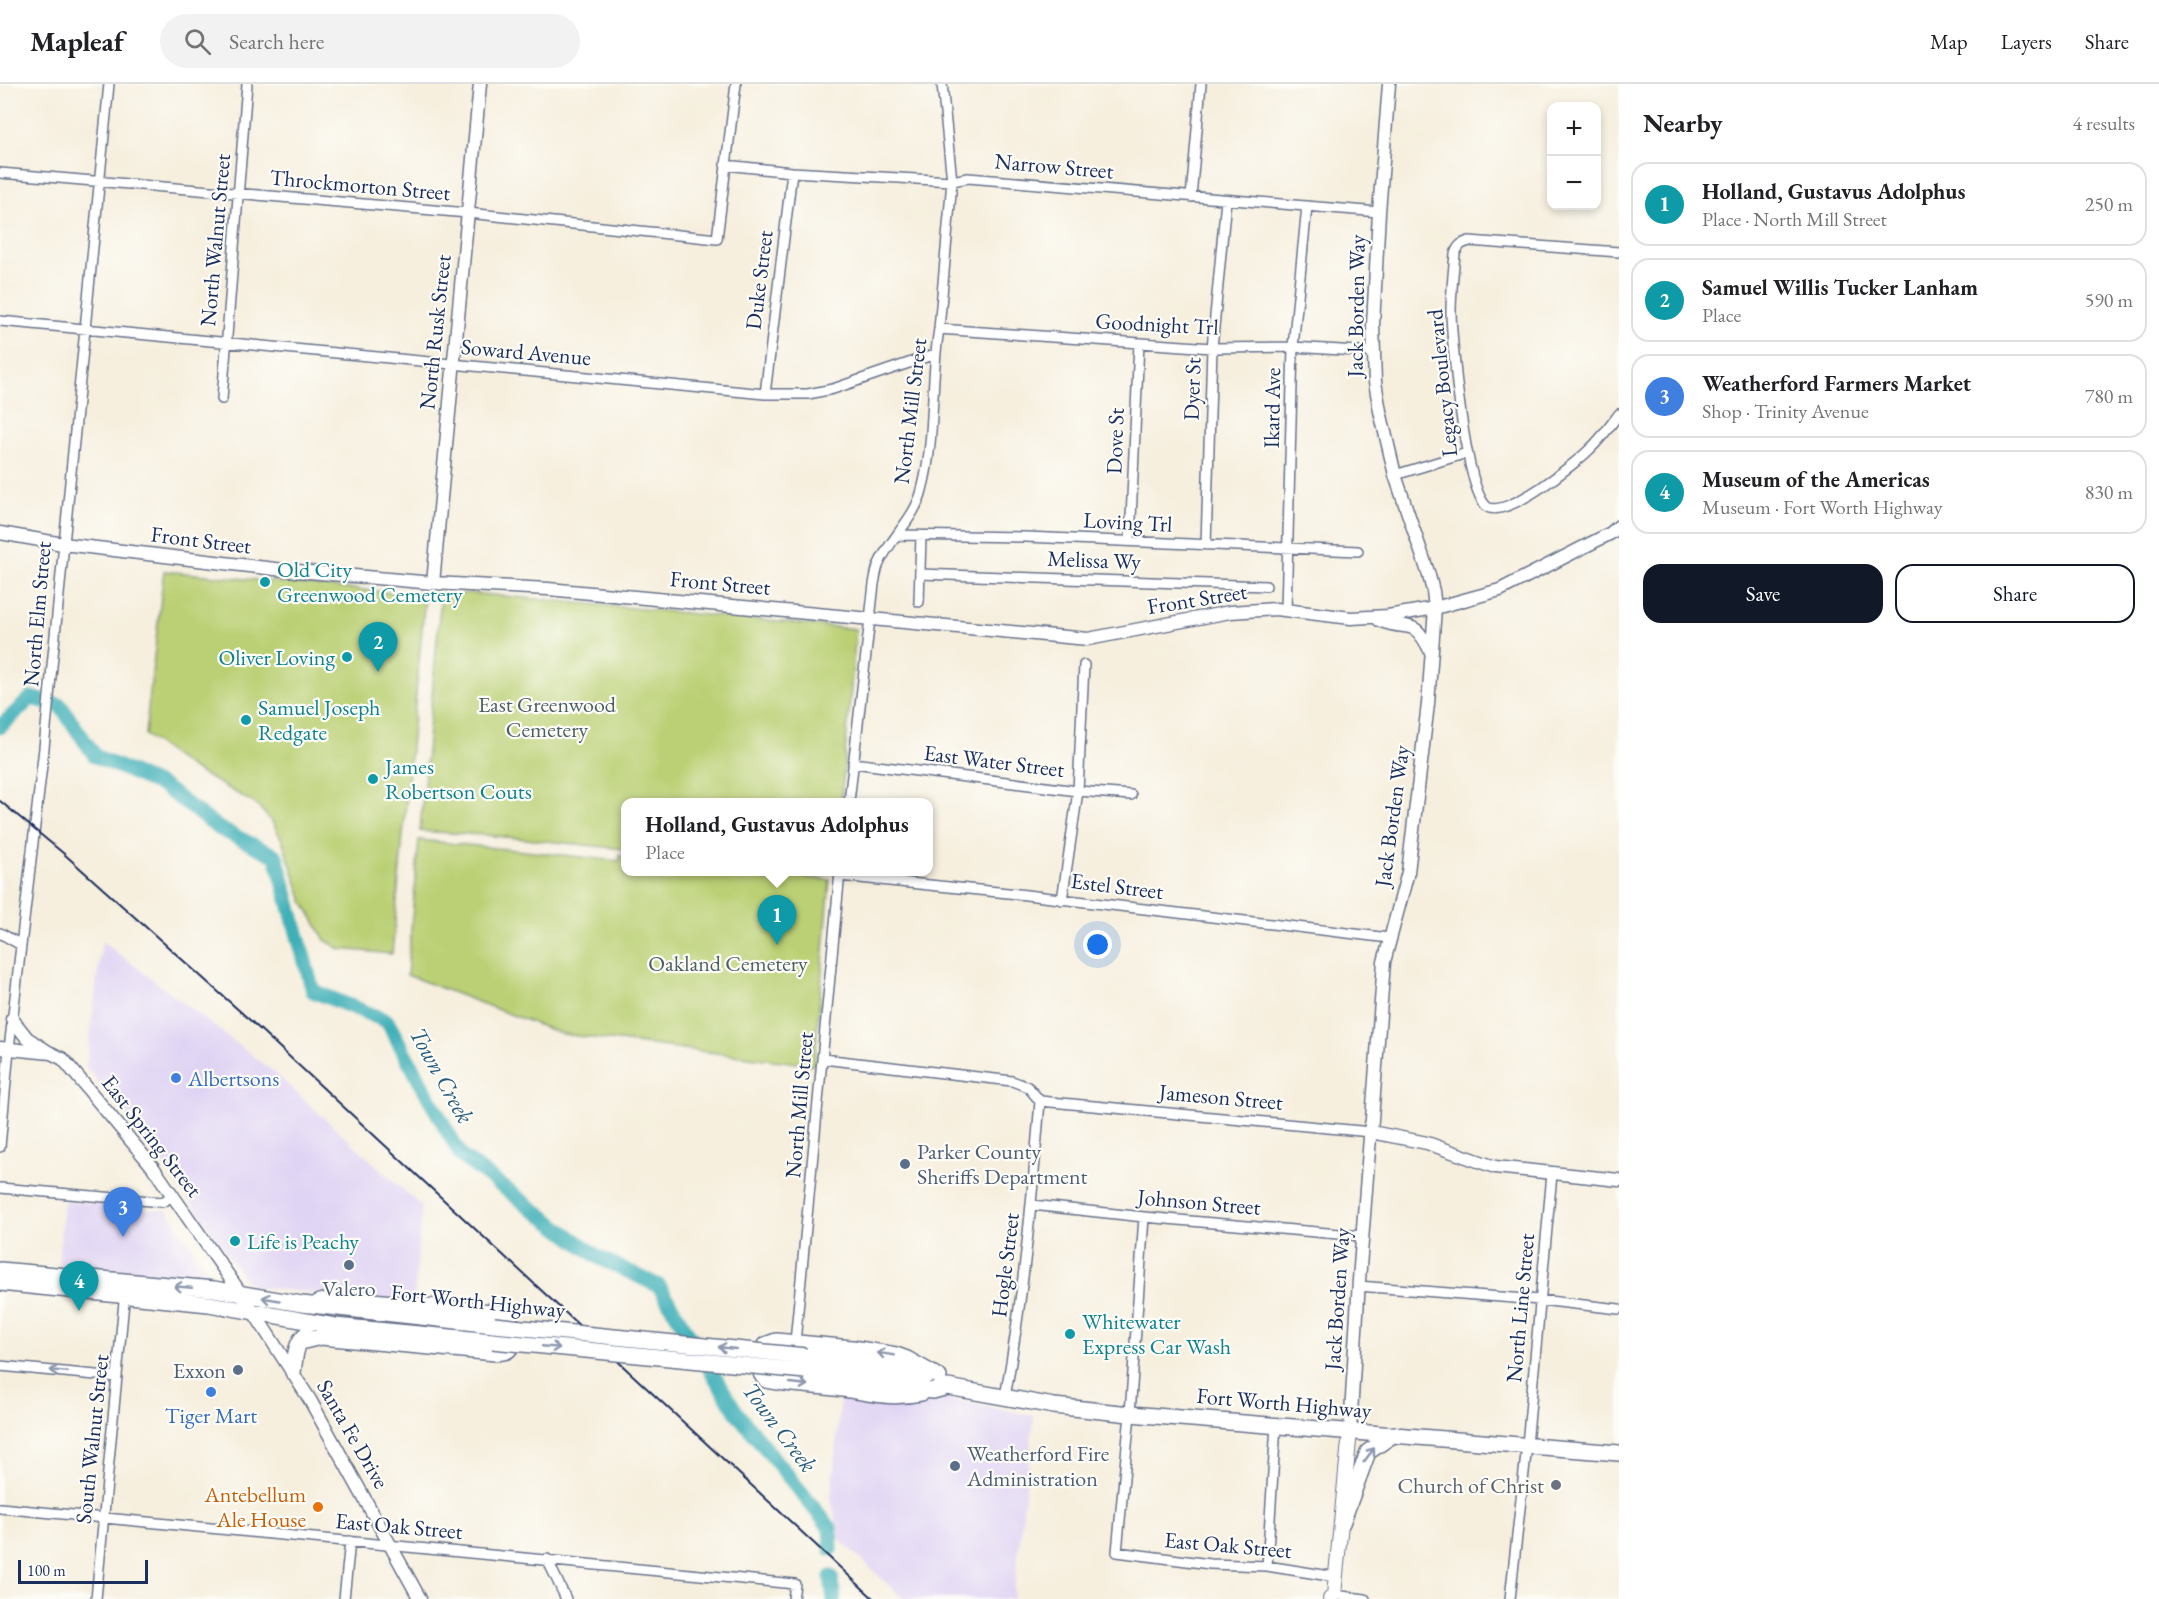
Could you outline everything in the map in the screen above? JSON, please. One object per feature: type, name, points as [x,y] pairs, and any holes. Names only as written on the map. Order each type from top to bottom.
[{"type":"main road","name":"Fort Worth Highway","points":[[0,1270],[125,1289],[335,1326],[492,1341],[805,1363]]},
{"type":"main road","name":"Fort Worth Highway","points":[[0,1283],[125,1289],[214,1289],[302,1304],[805,1363],[1054,1406],[1619,1453]]},
{"type":"main road","points":[[300,1342],[321,1337],[504,1352],[510,1349],[512,1344],[513,1326],[508,1316],[502,1313],[339,1298],[302,1304]]},
{"type":"main road","points":[[293,1372],[300,1342],[308,1332],[335,1326]]},
{"type":"main road","points":[[776,1341],[795,1342],[896,1355],[907,1359],[940,1385],[902,1397],[880,1396],[838,1388],[773,1382],[766,1380],[759,1369],[765,1345],[776,1341]]},
{"type":"main road","name":"Jack Borden Way","points":[[1334,1598],[1350,1431]]},
{"type":"main road","points":[[1342,1523],[1368,1452],[1394,1434]]},
{"type":"street","name":"North Elm Street","points":[[0,1147],[4,1048],[12,1019],[47,722],[109,84]]},
{"type":"street","name":"North Walnut Street","points":[[222,399],[247,84]]},
{"type":"street","name":"North Rusk Street","points":[[433,583],[480,84]]},
{"type":"street","points":[[725,165],[736,84]]},
{"type":"street","name":"North Mill Street","points":[[849,798],[869,618],[879,566],[914,510],[922,492],[929,451],[935,354],[952,181],[942,84]]},
{"type":"street","points":[[1191,197],[1201,84]]},
{"type":"street","name":"Jack Borden Way","points":[[1350,1431],[1358,1286],[1381,986],[1389,938],[1408,872],[1428,704],[1435,608],[1428,572],[1395,475],[1375,382],[1373,352],[1379,212],[1389,84]]},
{"type":"street","name":"Throckmorton Street","points":[[0,173],[468,213],[717,239],[725,165]]},
{"type":"street","name":"Narrow Street","points":[[725,165],[792,172],[952,181],[968,178],[1379,212]]},
{"type":"street","name":"Duke Street","points":[[765,394],[792,172]]},
{"type":"street","name":"Dyer St","points":[[1206,545],[1212,348],[1226,200]]},
{"type":"street","name":"Ikard Ave","points":[[1286,610],[1293,347],[1307,206]]},
{"type":"street","name":"Legacy Boulevard","points":[[1619,252],[1469,242],[1458,246],[1455,254],[1451,329],[1467,453],[1481,499],[1487,507],[1495,510],[1504,508],[1546,484],[1603,436],[1619,414]]},
{"type":"street","name":"Soward Avenue","points":[[0,321],[765,394],[808,394],[833,389],[935,354]]},
{"type":"street","name":"Goodnight Trl","points":[[939,329],[1212,348],[1293,347],[1373,352]]},
{"type":"street","name":"Dove St","points":[[1130,541],[1139,343]]},
{"type":"street","points":[[1395,475],[1467,453]]},
{"type":"street","name":"Front Street","points":[[0,533],[63,544],[275,569],[433,583],[548,588],[1088,639],[1230,612],[1286,610],[1351,618],[1435,608],[1500,590],[1611,533],[1619,526]]},
{"type":"street","name":"Loving Trl","points":[[897,535],[1026,537],[1358,551]]},
{"type":"street","points":[[919,602],[921,536]]},
{"type":"street","name":"Melissa Wy","points":[[920,574],[1266,586]]},
{"type":"street","points":[[1372,617],[1385,622],[1414,627],[1423,635],[1432,652]]},
{"type":"street","points":[[1062,900],[1078,791],[1084,665]]},
{"type":"street","name":"East Water Street","points":[[853,763],[1078,791],[1131,795]]},
{"type":"street","name":"North Mill Street","points":[[795,1342],[840,876]]},
{"type":"street","name":"Estel Street","points":[[857,876],[1389,938]]},
{"type":"street","points":[[0,933],[21,945]]},
{"type":"street","name":"East Spring Street","points":[[12,1019],[27,1038],[63,1059],[81,1078],[152,1166],[241,1294]]},
{"type":"street","points":[[4,1048],[51,1053]]},
{"type":"street","points":[[823,1059],[1012,1081],[1028,1087],[1040,1101]]},
{"type":"street","name":"Jameson Street","points":[[1040,1101],[1371,1132],[1427,1143],[1495,1167],[1619,1180]]},
{"type":"street","name":"Hogle Street","points":[[1005,1397],[1017,1328],[1032,1205],[1040,1101]]},
{"type":"street","name":"North Line Street","points":[[1510,1599],[1552,1174]]},
{"type":"street","points":[[0,1188],[162,1202],[173,1196]]},
{"type":"street","name":"Johnson Street","points":[[1032,1205],[1362,1236]]},
{"type":"street","points":[[1130,1414],[1144,1217]]},
{"type":"street","points":[[1358,1286],[1540,1300],[1619,1309]]},
{"type":"street","name":"South Walnut Street","points":[[96,1599],[125,1289]]},
{"type":"street","name":"Santa Fe Drive","points":[[241,1294],[310,1400],[420,1599]]},
{"type":"street","points":[[0,1366],[117,1377]]},
{"type":"street","name":"East Oak Street","points":[[1130,1414],[1117,1552],[1210,1564],[1267,1566],[1336,1577]]},
{"type":"street","points":[[1267,1566],[1276,1425]]},
{"type":"street","name":"East Oak Street","points":[[0,1508],[795,1584],[793,1599]]},
{"type":"street","points":[[344,1599],[350,1541]]},
{"type":"street","points":[[547,1559],[566,1599]]},
{"type":"street","points":[[1334,1598],[1365,1599]]},
{"type":"shaded area","points":[[102,941],[274,1072],[422,1207],[414,1303],[256,1287],[246,1281],[148,1142],[86,1068]]},
{"type":"shaded area","points":[[64,1201],[167,1210],[214,1280],[58,1265]]},
{"type":"shaded area","points":[[841,1393],[932,1395],[1034,1416],[1013,1599],[904,1599],[839,1539],[831,1498]]},
{"type":"green space","points":[[164,571],[425,596],[392,954],[340,949],[325,940],[303,901],[283,842],[273,823],[256,804],[190,767],[145,735]]},
{"type":"green space","name":"East Greenwood Cemetery","points":[[471,593],[856,629],[841,798],[621,798],[621,849],[420,831],[441,595]]},
{"type":"green space","name":"Oakland Cemetery","points":[[419,840],[619,861],[620,856],[621,876],[793,876],[830,880],[814,1065],[562,1034],[407,975]]},
{"type":"waterway","name":"Town Creek","points":[[0,727],[31,698],[60,705],[95,756],[164,787],[220,829],[276,856],[313,991],[387,1021],[461,1156],[598,1257],[659,1286],[737,1413],[830,1528],[831,1549]]},
{"type":"waterway","name":"Town Creek","points":[[831,1577],[834,1599]]},
{"type":"railway","points":[[0,801],[63,853],[252,1022],[874,1599]]},
{"type":"place","name":"Old City Greenwood Cemetery","points":[[265,582]]},
{"type":"place","name":"Oliver Loving","points":[[347,657]]},
{"type":"place","name":"Samuel Willis Tucker Lanham","points":[[378,672]]},
{"type":"place","name":"Samuel Joseph Redgate","points":[[246,720]]},
{"type":"place","name":"James Robertson Couts","points":[[373,779]]},
{"type":"place","name":"Holland, Gustavus Adolphus","points":[[777,945]]},
{"type":"place","name":"Albertsons","points":[[176,1078]]},
{"type":"place","name":"Parker County Sheriffs Department","points":[[905,1164]]},
{"type":"place","name":"Weatherford Farmers Market","points":[[123,1237]]},
{"type":"place","name":"Life is Peachy","points":[[235,1241]]},
{"type":"place","name":"Valero","points":[[349,1265]]},
{"type":"place","name":"Museum of the Americas","points":[[79,1311]]},
{"type":"place","name":"Whitewater Express Car Wash","points":[[1070,1334]]},
{"type":"place","name":"Exxon","points":[[238,1370]]},
{"type":"place","name":"Tiger Mart","points":[[211,1392]]},
{"type":"place","name":"Weatherford Fire Administration","points":[[955,1466]]},
{"type":"place","name":"Church of Christ","points":[[1556,1485]]},
{"type":"place","name":"Antebellum Ale House","points":[[318,1507]]}]
